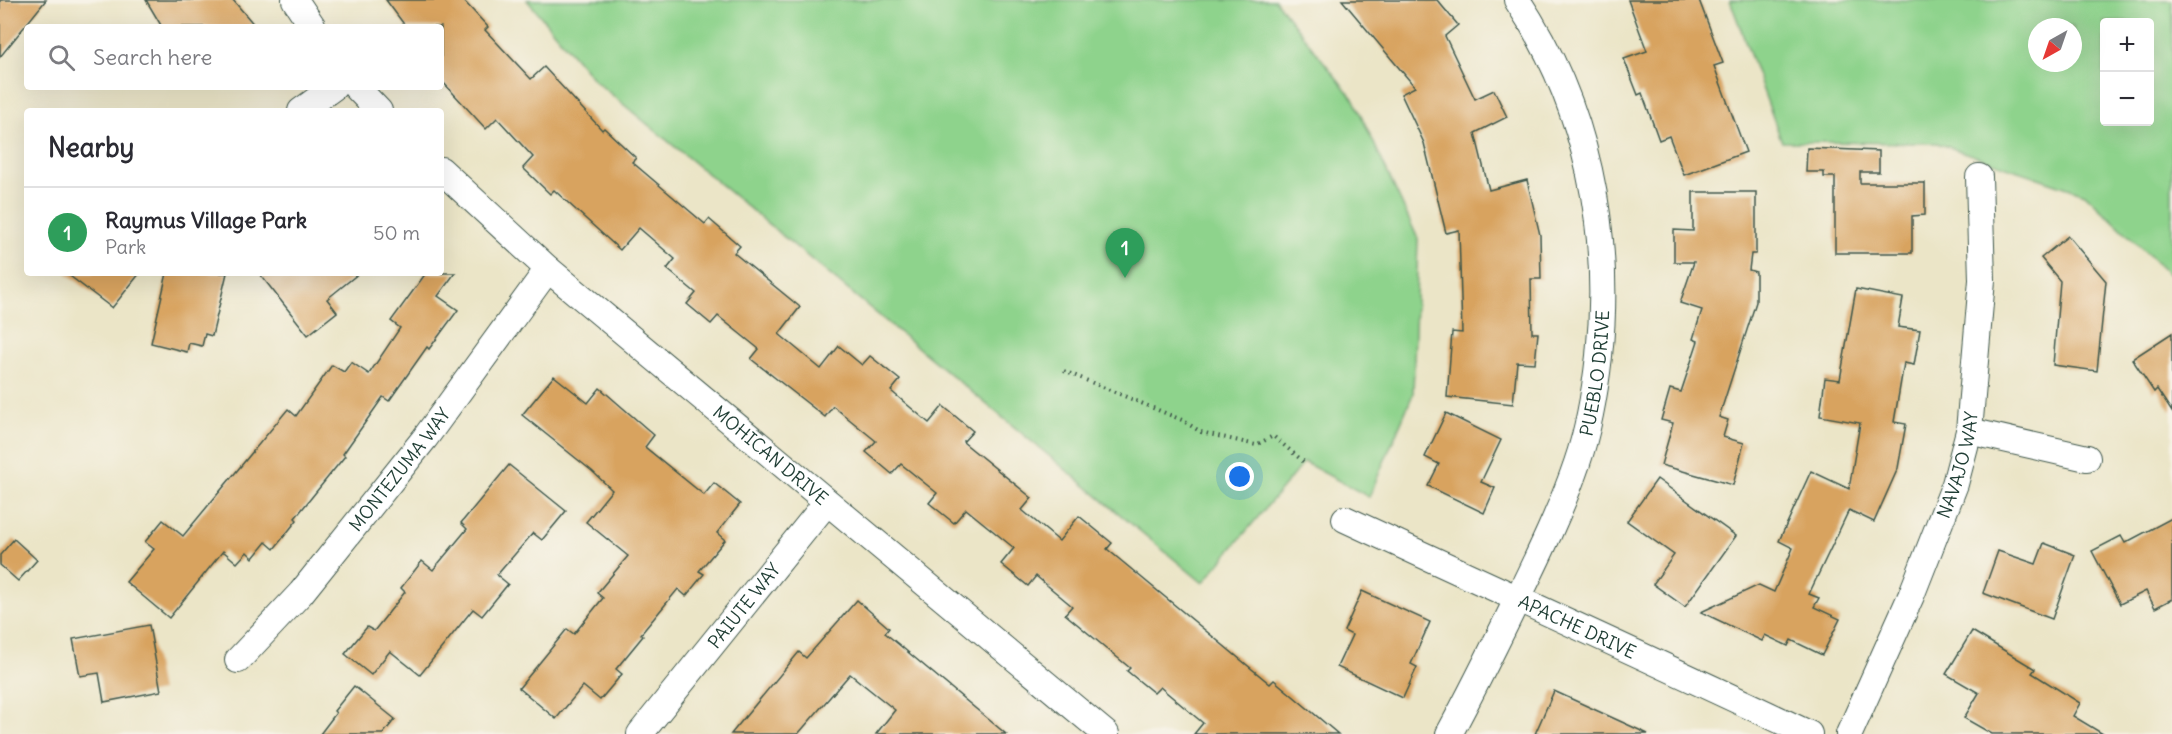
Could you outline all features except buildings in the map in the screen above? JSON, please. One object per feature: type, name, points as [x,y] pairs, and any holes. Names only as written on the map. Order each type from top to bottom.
[{"type":"street","points":[[295,0],[311,24]]},
{"type":"street","name":"PUEBLO DRIVE","points":[[1449,734],[1517,599],[1567,490],[1592,407],[1602,325],[1601,236],[1592,178],[1572,110],[1537,30],[1517,0]]},
{"type":"street","points":[[305,108],[330,90]]},
{"type":"street","points":[[359,90],[376,108]]},
{"type":"street","name":"MOHICAN DRIVE","points":[[444,173],[548,269],[1106,734]]},
{"type":"street","name":"NAVAJO WAY","points":[[1849,734],[1911,596],[1956,484],[1969,431],[1982,280],[1979,177]]},
{"type":"street","name":"MONTEZUMA WAY","points":[[238,660],[301,593],[425,438],[548,269]]},
{"type":"street","points":[[1969,431],[2087,458]]},
{"type":"street","name":"PAIUTE WAY","points":[[640,734],[826,502]]},
{"type":"street","name":"APACHE DRIVE","points":[[1346,519],[1809,734]]},
{"type":"path","points":[[1064,371],[1182,420],[1201,432],[1256,445],[1273,436],[1304,462]]},
{"type":"green space","points":[[527,0],[1275,0],[1354,100],[1418,239],[1413,394],[1369,497],[1304,462],[1203,583],[594,80]]},
{"type":"green space","points":[[1730,0],[2172,0],[2172,277],[2085,194],[1937,143],[1782,142]]},
{"type":"place","name":"Raymus Village Park","points":[[1125,278]]}]
